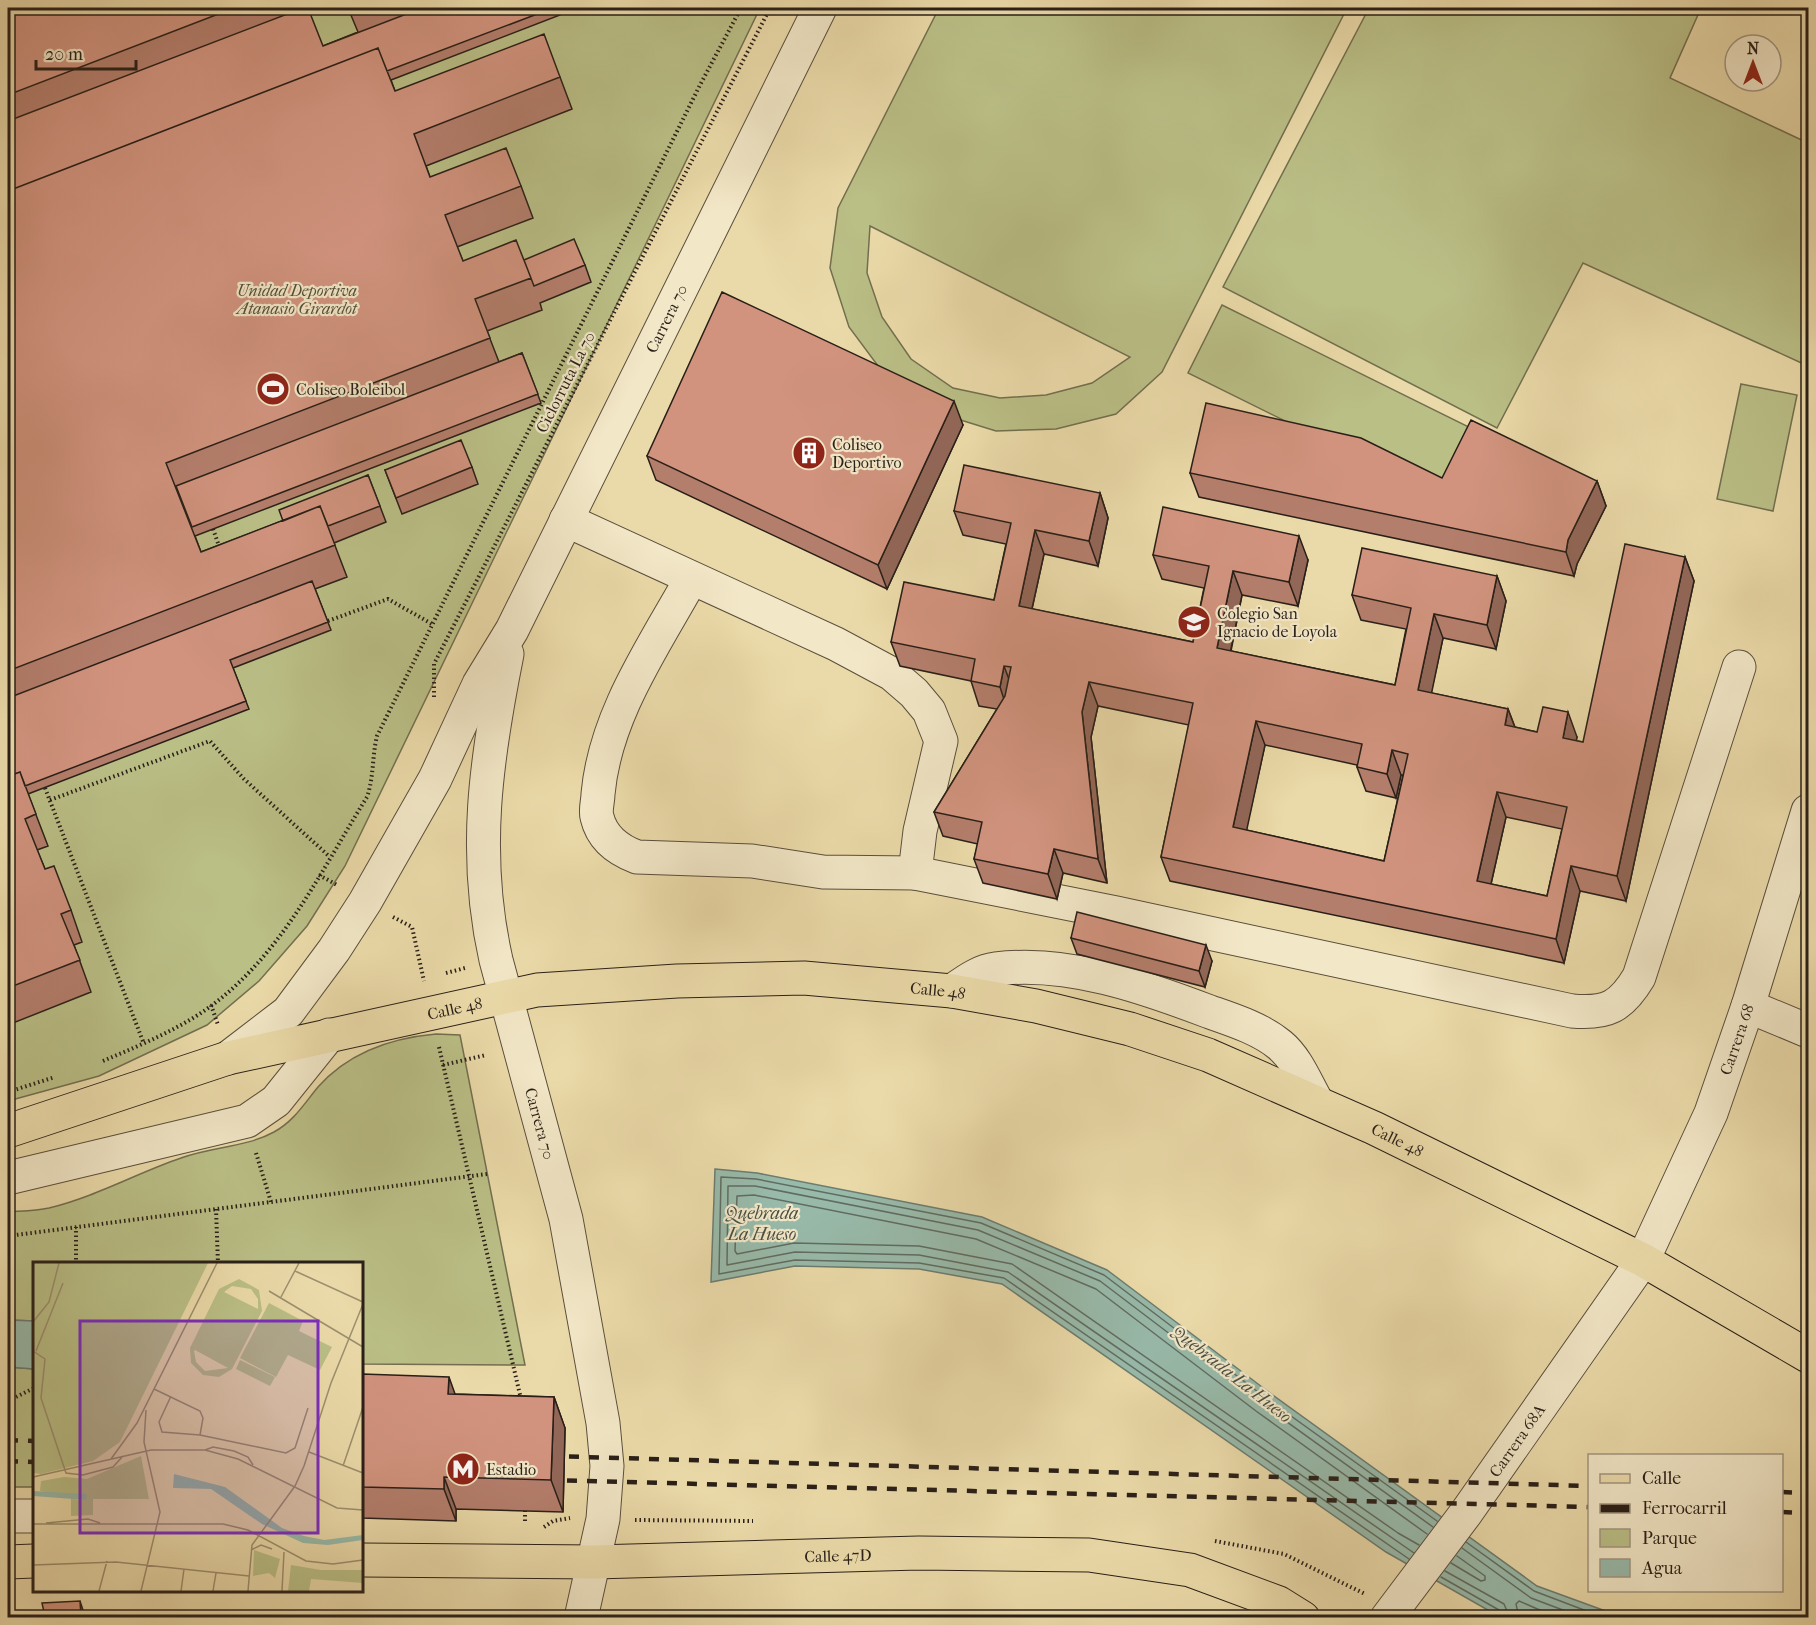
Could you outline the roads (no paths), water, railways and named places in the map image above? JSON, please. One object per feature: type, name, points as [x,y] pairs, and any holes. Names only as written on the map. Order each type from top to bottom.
[{"type":"main road","name":"Calle 48","points":[[8,1131],[228,1058],[537,990],[677,981],[804,978],[952,991],[1036,1006],[1130,1029],[1208,1055],[1317,1102],[1642,1260],[1809,1356]]},
{"type":"main road","name":"Calle 47D","points":[[363,1560],[596,1562],[919,1553],[1089,1555],[1190,1570],[1279,1603],[1303,1617]]},
{"type":"main road","points":[[8,1562],[33,1561]]},
{"type":"street","name":"Carrera 70","points":[[228,1058],[288,1012],[366,902],[435,779],[479,684],[512,630],[820,8]]},
{"type":"street","points":[[566,520],[692,579],[779,616],[892,674],[903,682],[929,711],[941,741],[920,831],[915,873]]},
{"type":"street","points":[[692,579],[631,687],[609,740],[600,775],[597,816],[607,838],[624,852],[637,857],[752,861],[823,872],[915,873],[1107,947],[1155,959],[1592,1013],[1611,1008],[1628,996],[1639,977],[1738,667]]},
{"type":"street","name":"Carrera 70","points":[[512,630],[487,764],[483,817],[483,870],[488,925],[505,997],[566,1219],[603,1423],[607,1466],[603,1519],[596,1562],[581,1617]]},
{"type":"street","name":"Carrera 68","points":[[1642,1260],[1711,1113],[1748,1006],[1809,811]]},
{"type":"street","points":[[952,991],[978,974],[994,969],[1059,970],[1107,947],[1155,959],[1228,1018],[1280,1045],[1296,1064],[1317,1102]]},
{"type":"street","points":[[1748,1006],[1809,1031]]},
{"type":"street","points":[[8,1178],[247,1121],[276,1101],[329,1035]]},
{"type":"street","name":"Carrera 68A","points":[[1387,1617],[1466,1513],[1642,1260]]},
{"type":"street","points":[[8,1516],[33,1516]]},
{"type":"water","name":"Quebrada La Hueso","points":[[715,1169],[757,1173],[982,1217],[1107,1270],[1270,1393],[1537,1586],[1622,1617],[1500,1617],[1386,1552],[1002,1284],[919,1269],[795,1266],[711,1282]]},
{"type":"water","points":[[8,1320],[33,1321],[33,1369],[8,1367]]},
{"type":"railway","points":[[8,1440],[33,1441]]},
{"type":"railway","points":[[549,1456],[1588,1486]]},
{"type":"railway","points":[[8,1461],[33,1462]]},
{"type":"railway","points":[[547,1480],[1588,1507]]},
{"type":"railway","points":[[1783,1492],[1808,1493]]},
{"type":"railway","points":[[1783,1512],[1808,1513]]},
{"type":"place","name":"Coliseo Boleibol","points":[[273,389]]},
{"type":"place","name":"Coliseo Deportivo","points":[[809,453]]},
{"type":"place","name":"Colegio San Ignacio de Loyola","points":[[1194,622]]},
{"type":"place","name":"Estadio","points":[[463,1469]]},
{"type":"park label","name":"Unidad Deportiva Atanasio Girardot","points":[[297,299]]}]
